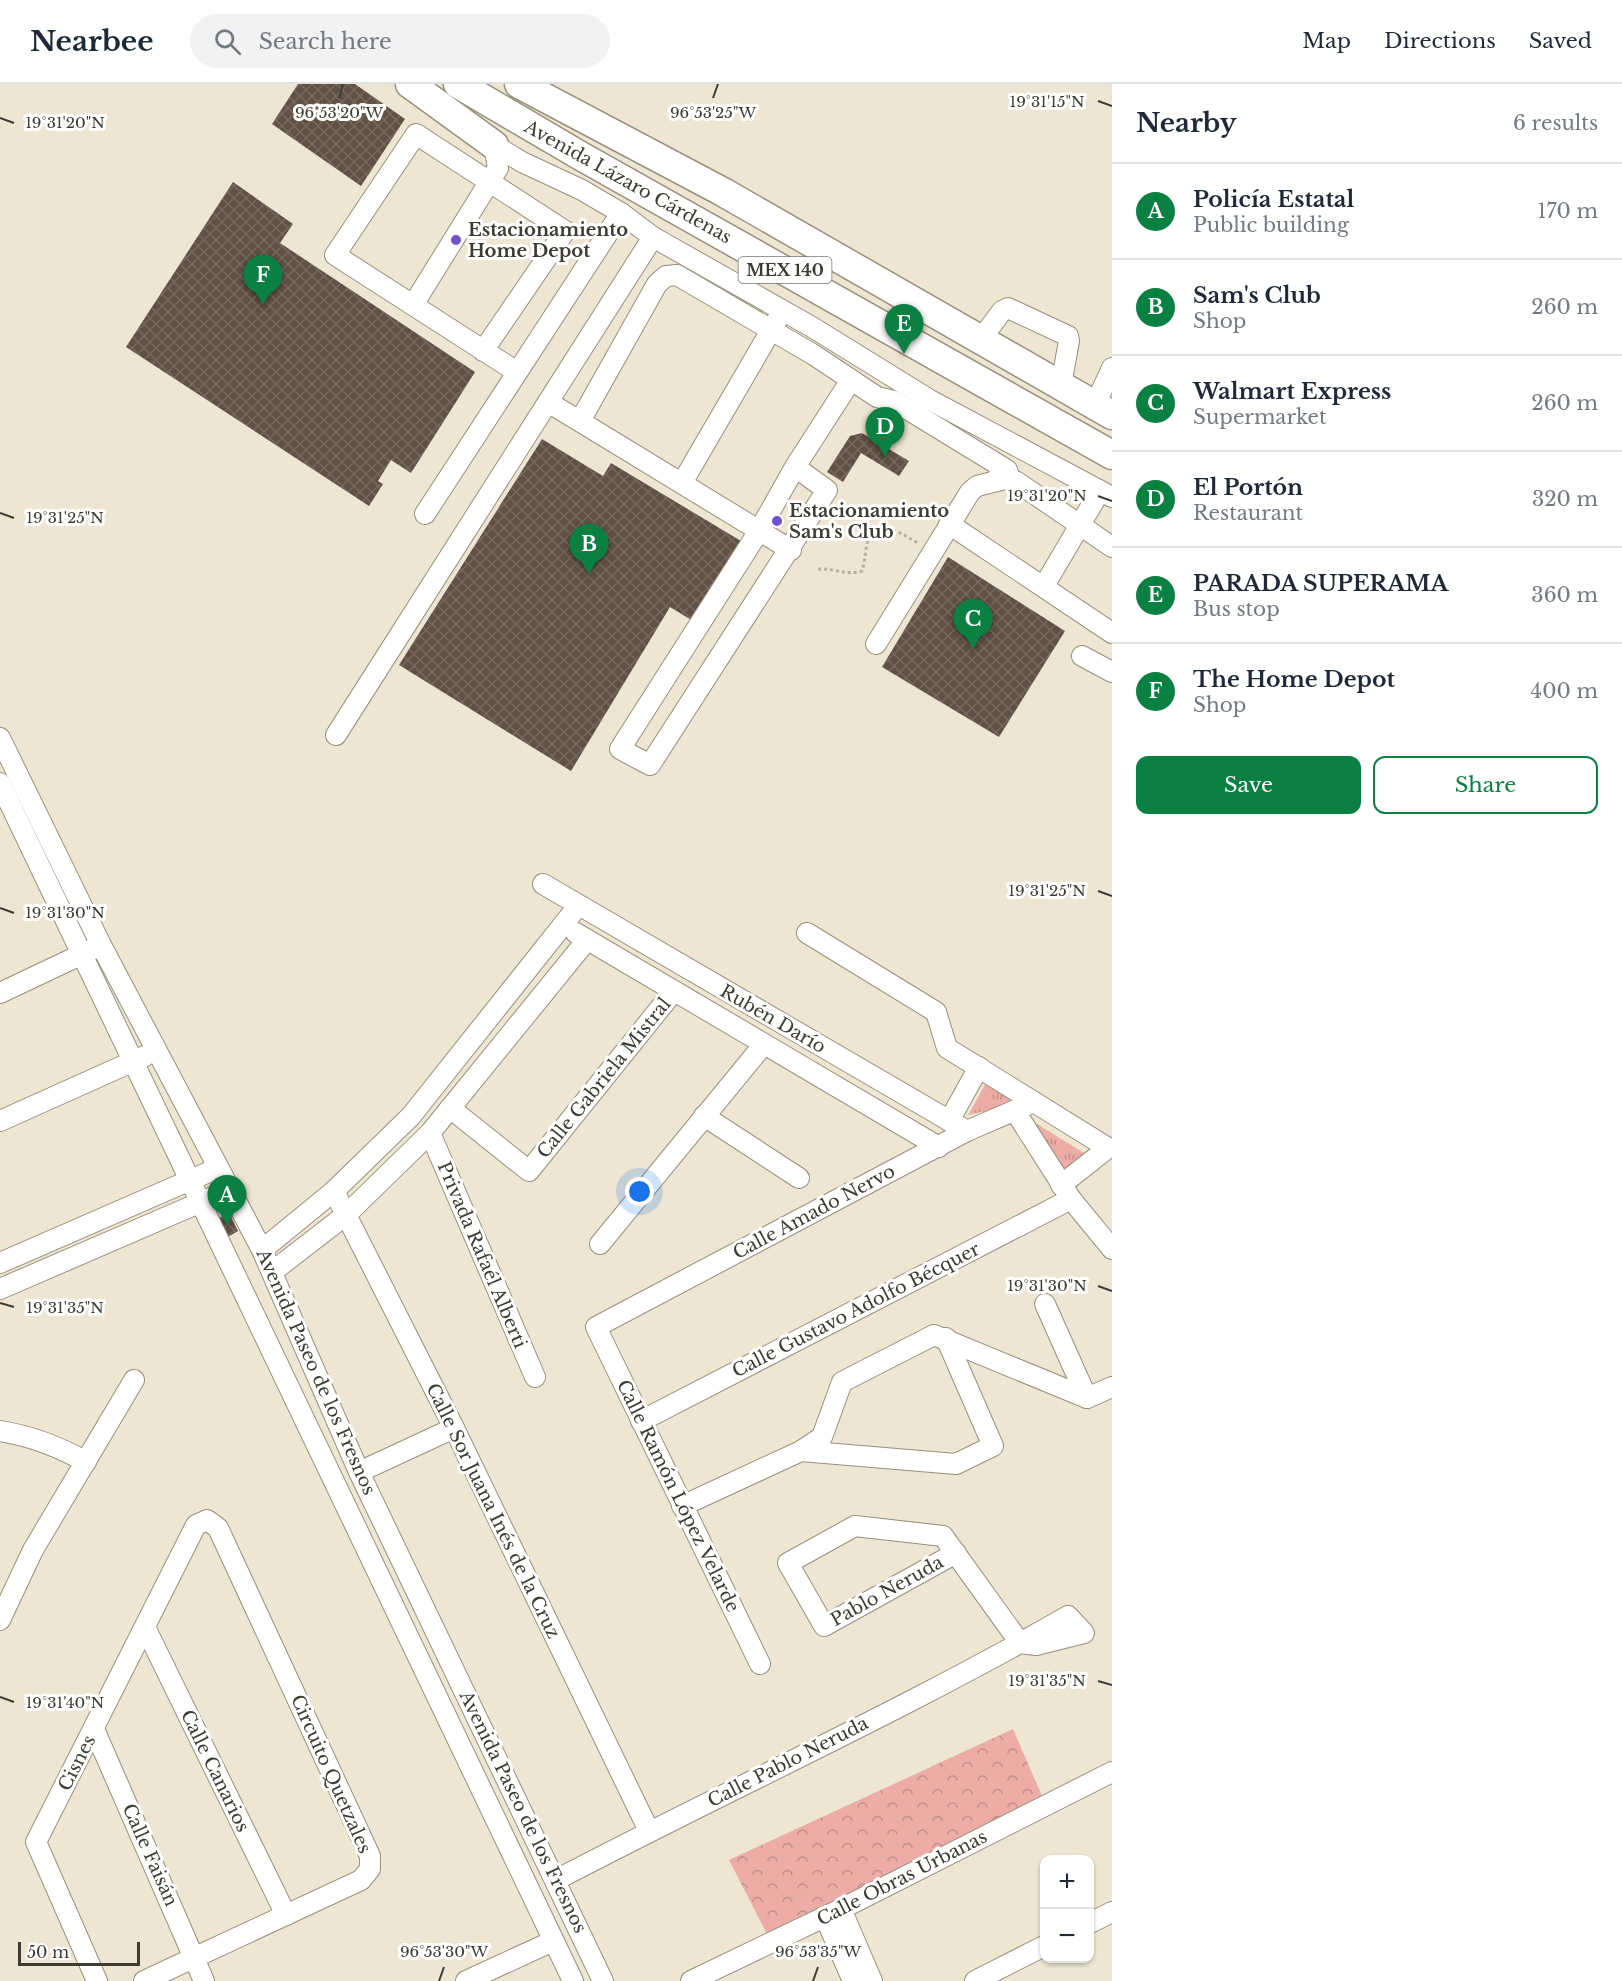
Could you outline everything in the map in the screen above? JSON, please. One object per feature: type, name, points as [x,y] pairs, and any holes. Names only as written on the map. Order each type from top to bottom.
[{"type":"highway","points":[[410,84],[494,165]]},
{"type":"highway","name":"Avenida Lázaro Cárdenas","points":[[459,84],[579,156],[1112,455]]},
{"type":"highway","name":"Avenida Lázaro Cárdenas","points":[[519,84],[723,192],[1103,410]]},
{"type":"highway","points":[[579,156],[671,189],[728,213],[1112,431]]},
{"type":"street","points":[[483,351],[566,231],[494,165],[416,134],[335,255],[483,351],[517,372]]},
{"type":"street","points":[[494,165],[522,162],[621,213],[653,237],[930,400],[1106,494],[1080,525],[1044,586]]},
{"type":"street","points":[[413,305],[494,165]]},
{"type":"street","points":[[425,514],[621,213]]},
{"type":"street","points":[[336,735],[653,237]]},
{"type":"street","points":[[580,421],[657,284],[666,276],[677,275],[851,380],[877,397],[885,410],[1006,476],[1112,547]]},
{"type":"street","points":[[981,339],[1002,311],[1008,308],[1068,336],[1070,341],[1061,386]]},
{"type":"street","points":[[682,483],[782,311]]},
{"type":"street","points":[[1103,410],[1112,368]]},
{"type":"street","points":[[795,467],[827,490],[791,550],[650,765],[620,749],[759,531],[795,467],[851,380]]},
{"type":"street","points":[[548,402],[791,550]]},
{"type":"street","points":[[876,644],[970,492],[977,486],[1006,476]]},
{"type":"street","points":[[949,524],[1112,633]]},
{"type":"street","points":[[1082,656],[1112,672]]},
{"type":"street","name":"Avenida Paseo de los Fresnos","points":[[0,738],[101,945],[159,1050],[229,1190],[262,1250],[359,1472],[603,1981]]},
{"type":"street","name":"Avenida Paseo de los Fresnos","points":[[0,783],[188,1181],[573,1981]]},
{"type":"street","name":"Rubén Darío","points":[[543,884],[967,1131]]},
{"type":"street","points":[[262,1250],[334,1191],[411,1116],[578,906]]},
{"type":"street","name":"Rubén Darío","points":[[563,926],[939,1147]]},
{"type":"street","points":[[807,933],[936,1012],[947,1048],[1108,1148],[1066,1192]]},
{"type":"street","points":[[272,1272],[348,1214],[430,1133],[587,940]]},
{"type":"street","points":[[0,993],[101,945]]},
{"type":"street","name":"Calle Gabriela Mistral","points":[[450,1108],[529,1171],[674,991]]},
{"type":"street","points":[[600,1244],[764,1044]]},
{"type":"street","points":[[0,1121],[159,1050]]},
{"type":"street","points":[[949,1121],[979,1067]]},
{"type":"street","name":"Calle Amado Nervo","points":[[596,1327],[967,1131],[1034,1102]]},
{"type":"street","points":[[1015,1110],[1066,1192],[1104,1226],[1112,1249]]},
{"type":"street","points":[[704,1116],[799,1178]]},
{"type":"street","name":"Privada Rafaél Alberti","points":[[430,1133],[535,1377]]},
{"type":"street","points":[[0,1263],[218,1168]]},
{"type":"street","points":[[0,1289],[229,1190]]},
{"type":"street","name":"Calle Sor Juana Inés de la Cruz","points":[[334,1191],[348,1214],[454,1428],[649,1832]]},
{"type":"street","name":"Calle Gustavo Adolfo Bécquer","points":[[641,1421],[1066,1192]]},
{"type":"street","points":[[1045,1304],[1088,1398]]},
{"type":"street","name":"Calle Ramón López Velarde","points":[[596,1327],[760,1664]]},
{"type":"street","points":[[682,1506],[801,1451],[822,1437],[842,1382],[934,1335],[1088,1398],[1112,1387]]},
{"type":"street","points":[[801,1451],[956,1464],[993,1446],[946,1338]]},
{"type":"street","points":[[0,1620],[33,1550],[134,1380]]},
{"type":"street","points":[[359,1472],[454,1428]]},
{"type":"street","points":[[0,1431],[28,1436],[59,1446],[86,1461]]},
{"type":"street","points":[[317,1449],[344,1437]]},
{"type":"street","name":"Cisnes","points":[[97,1981],[36,1842],[196,1526],[207,1520]]},
{"type":"street","name":"Circuito Quetzales","points":[[144,1981],[361,1880],[370,1869],[370,1856],[218,1528],[207,1520]]},
{"type":"street","name":"Pablo Neruda","points":[[956,1553],[824,1626],[788,1563],[855,1526],[943,1536],[956,1553],[1020,1643]]},
{"type":"street","name":"Calle Canarios","points":[[145,1627],[286,1916]]},
{"type":"street","name":"Calle Pablo Neruda","points":[[556,1880],[1020,1643]]},
{"type":"street","name":"Calle Faisán","points":[[94,1729],[204,1981]]},
{"type":"street","name":"Calle Obras Urbanas","points":[[691,1981],[833,1913],[1112,1772]]},
{"type":"street","points":[[1094,1921],[1112,1912]]},
{"type":"street","points":[[833,1913],[853,1981]]},
{"type":"street","points":[[833,1913],[872,1981]]},
{"type":"street","points":[[466,1981],[553,1941]]},
{"type":"street","points":[[975,1981],[1040,1948]]},
{"type":"path","points":[[818,569],[834,568],[849,575],[862,571],[867,555],[866,541],[871,531],[882,527],[892,529],[932,552]]},
{"type":"green space","points":[[986,1083],[1017,1104],[968,1115]]},
{"type":"green space","points":[[1037,1124],[1092,1158],[1064,1178],[1028,1127]]},
{"type":"green space","points":[[1013,1729],[1046,1805],[768,1936],[729,1860]]},
{"type":"building","points":[[298,84],[355,84],[405,119],[361,186],[272,124]]},
{"type":"building","points":[[233,182],[293,224],[280,243],[475,372],[411,473],[391,460],[378,481],[383,484],[369,506],[126,347]]},
{"type":"building","points":[[862,433],[909,461],[899,476],[861,453],[843,482],[827,472],[850,436]]},
{"type":"building","points":[[542,439],[603,476],[611,463],[741,541],[693,621],[670,607],[571,771],[399,665]]},
{"type":"building","points":[[948,557],[1065,631],[999,737],[882,667]]},
{"type":"building","points":[[229,1213],[238,1231],[226,1238],[217,1219]]},
{"type":"place","name":"Estacionamiento Home Depot","points":[[456,240]]},
{"type":"place","name":"The Home Depot","points":[[263,305]]},
{"type":"place","name":"PARADA SUPERAMA","points":[[904,354]]},
{"type":"place","name":"El Portón","points":[[885,457]]},
{"type":"place","name":"Estacionamiento Sam's Club","points":[[777,521]]},
{"type":"place","name":"Sam's Club","points":[[589,574]]},
{"type":"place","name":"Walmart Express","points":[[973,649]]},
{"type":"place","name":"Policía Estatal","points":[[227,1225]]}]
